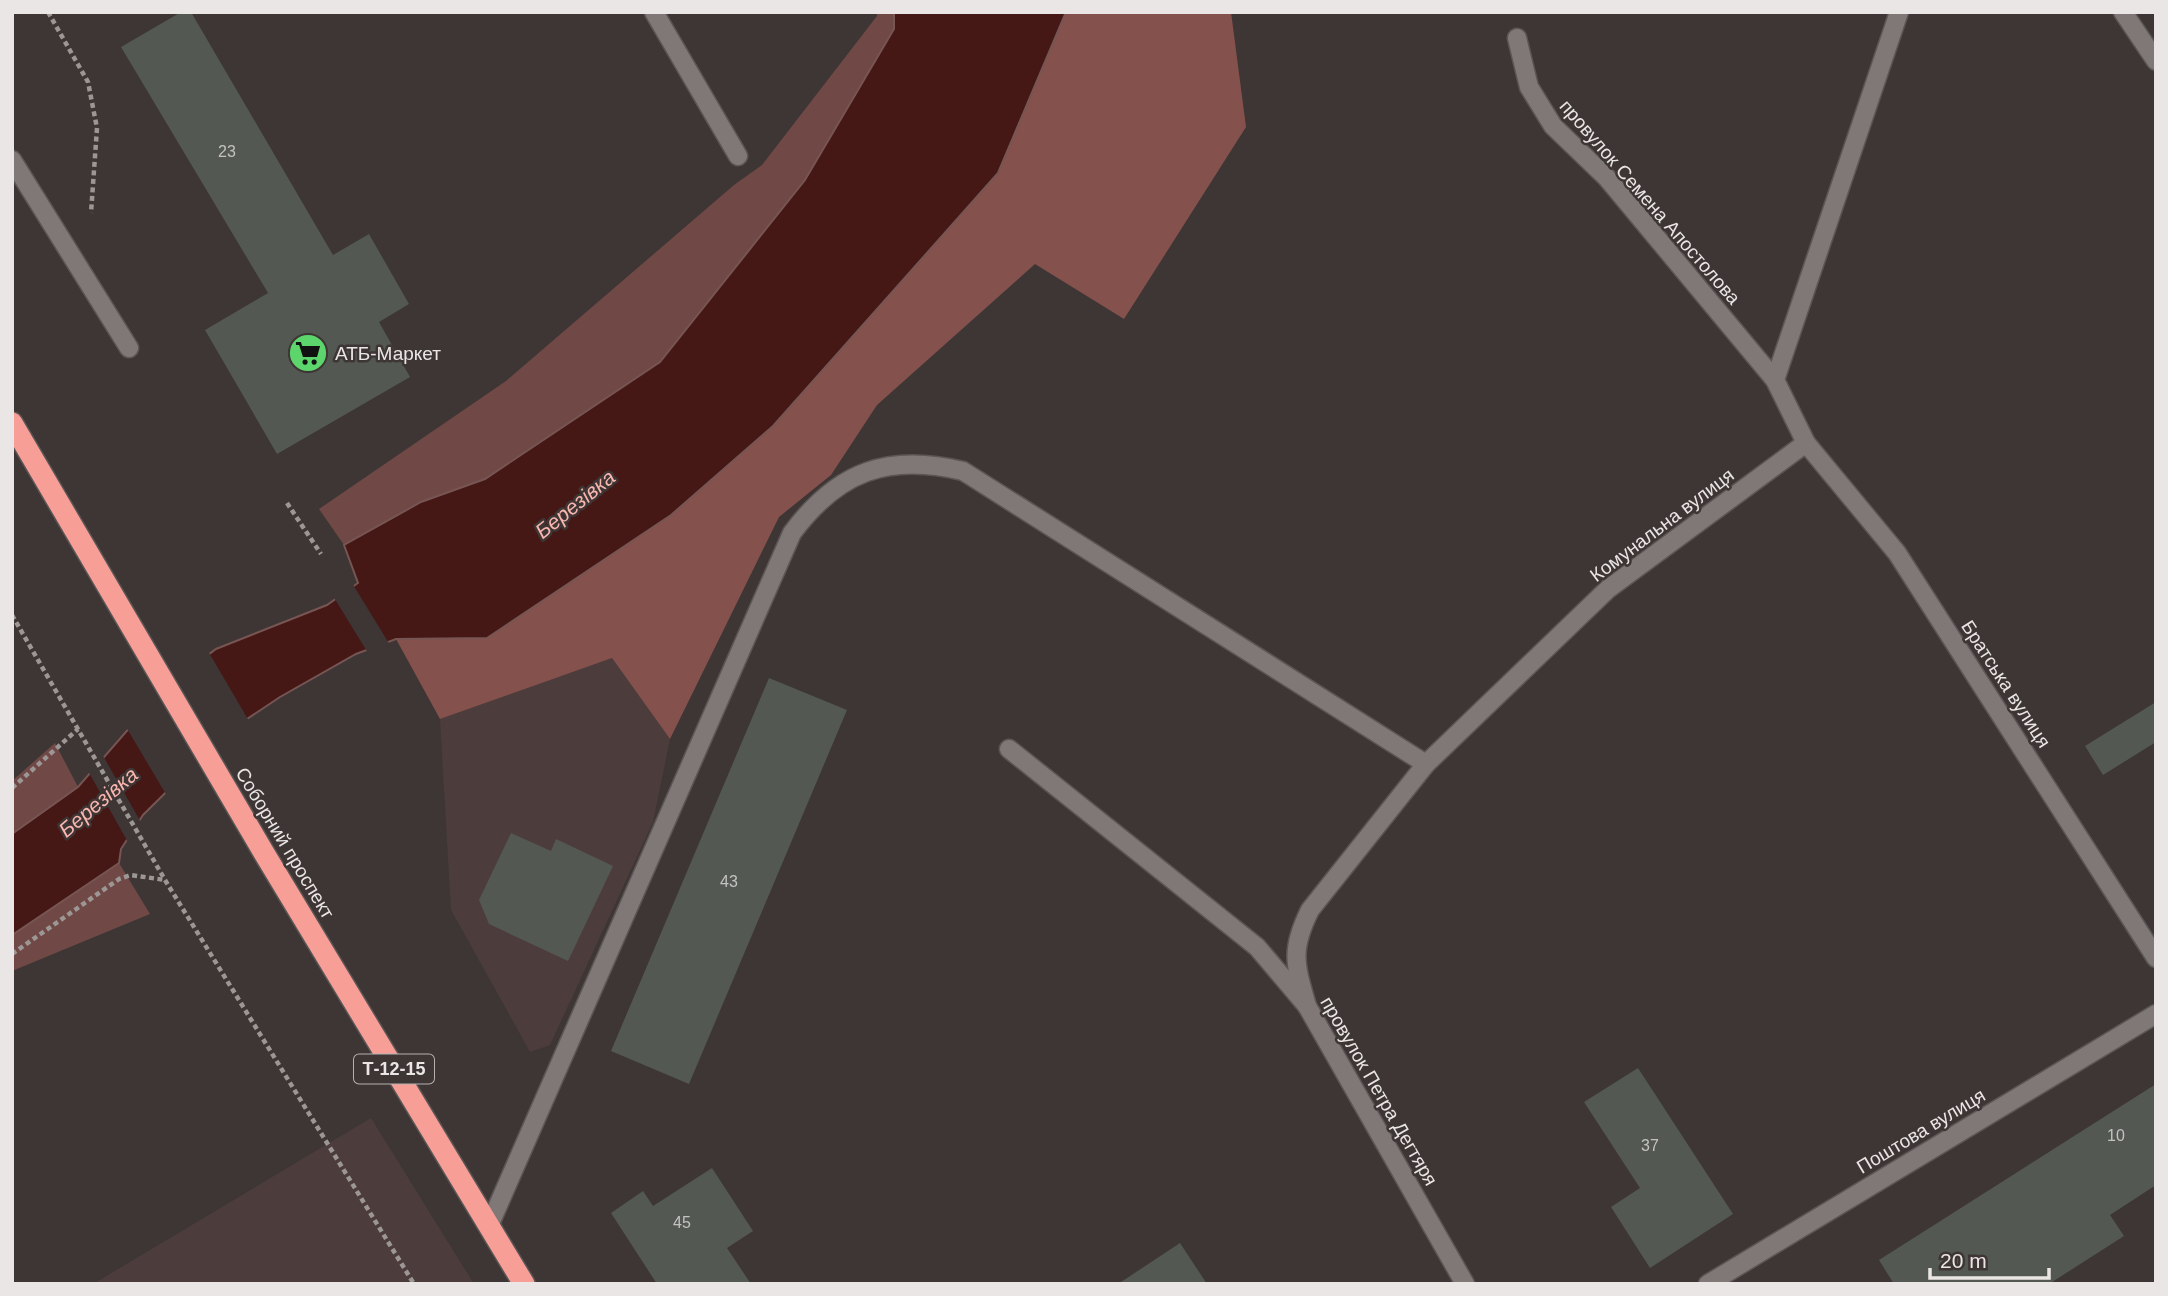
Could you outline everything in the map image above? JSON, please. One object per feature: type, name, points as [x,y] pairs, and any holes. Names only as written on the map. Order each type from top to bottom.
[{"type":"highway","name":"Соборний проспект","points":[[12,423],[264,853],[524,1284]]},
{"type":"street","points":[[654,12],[738,156]]},
{"type":"street","points":[[1806,443],[1775,380],[1899,12]]},
{"type":"street","points":[[2123,12],[2156,61]]},
{"type":"street","name":"провулок Семена Апостолова","points":[[1517,38],[1529,87],[1553,126],[1606,178],[1775,380]]},
{"type":"street","points":[[12,160],[129,348]]},
{"type":"street","name":"Комунальна вулиця","points":[[1307,1006],[1296,967],[1297,936],[1310,910],[1426,764],[1608,589],[1806,443]]},
{"type":"street","name":"Братська вулиця","points":[[1806,443],[1897,553],[2156,958]]},
{"type":"street","points":[[489,1226],[792,533],[812,507],[837,485],[866,471],[898,463],[931,463],[963,471],[1426,764]]},
{"type":"street","name":"провулок Петра Дегтяря","points":[[1009,749],[1257,947],[1307,1006],[1465,1284]]},
{"type":"street","name":"Поштова вулиця","points":[[1708,1284],[2156,1014]]},
{"type":"path","points":[[48,12],[88,82],[97,128],[91,213]]},
{"type":"path","points":[[287,503],[321,554]]},
{"type":"path","points":[[12,615],[165,880],[414,1284]]},
{"type":"path","points":[[12,788],[78,729]]},
{"type":"path","points":[[12,954],[119,879],[131,875],[165,880]]},
{"type":"shaded area","points":[[877,12],[894,12],[894,29],[805,180],[660,362],[485,479],[421,502],[344,545],[319,509],[506,381],[734,185],[762,165],[877,16]]},
{"type":"shaded area","points":[[1066,12],[1231,12],[1246,127],[1124,319],[1035,264],[877,405],[831,475],[779,517],[670,739],[612,658],[440,719],[396,639],[487,638],[671,515],[773,426],[997,173]]},
{"type":"shaded area","points":[[612,658],[670,739],[653,822],[550,1045],[530,1052],[451,910],[440,719]]},
{"type":"shaded area","points":[[55,743],[78,787],[12,834],[12,781]]},
{"type":"shaded area","points":[[119,863],[150,914],[12,971],[12,935]]},
{"type":"shaded area","points":[[371,1118],[474,1284],[93,1284]]},
{"type":"water","name":"Березівка","points":[[894,12],[1066,12],[998,173],[773,426],[671,515],[487,638],[396,639],[356,654],[280,697],[226,733],[143,815],[121,849],[119,863],[12,935],[12,834],[78,787],[145,710],[183,674],[216,649],[327,605],[358,583],[344,545],[421,502],[485,479],[660,362],[805,180],[894,29]]},
{"type":"pier","points":[[352,583],[390,645],[368,653],[333,596]]},
{"type":"pier","points":[[208,651],[249,721],[228,736],[167,796],[126,727],[181,671]]},
{"type":"pier","points":[[102,754],[142,824],[129,844],[88,771]]},
{"type":"building","points":[[181,12],[191,12],[333,255],[369,234],[409,304],[379,322],[410,377],[277,454],[205,330],[268,293],[121,47]]},
{"type":"building","points":[[769,678],[847,710],[689,1084],[611,1051]]},
{"type":"building","points":[[2156,702],[2156,742],[2103,775],[2085,746]]},
{"type":"building","points":[[511,833],[551,851],[556,839],[613,866],[568,961],[489,924],[479,900]]},
{"type":"building","points":[[1638,1068],[1733,1214],[1650,1268],[1611,1207],[1640,1188],[1584,1102]]},
{"type":"building","points":[[2156,1084],[2156,1185],[2110,1215],[2124,1236],[2049,1284],[1894,1284],[1879,1260]]},
{"type":"building","points":[[712,1168],[753,1231],[727,1248],[751,1284],[657,1284],[611,1213],[643,1191],[653,1206]]},
{"type":"building","points":[[1180,1243],[1207,1284],[1118,1284]]},
{"type":"place","name":"АТБ-Маркет","points":[[308,353]]}]
